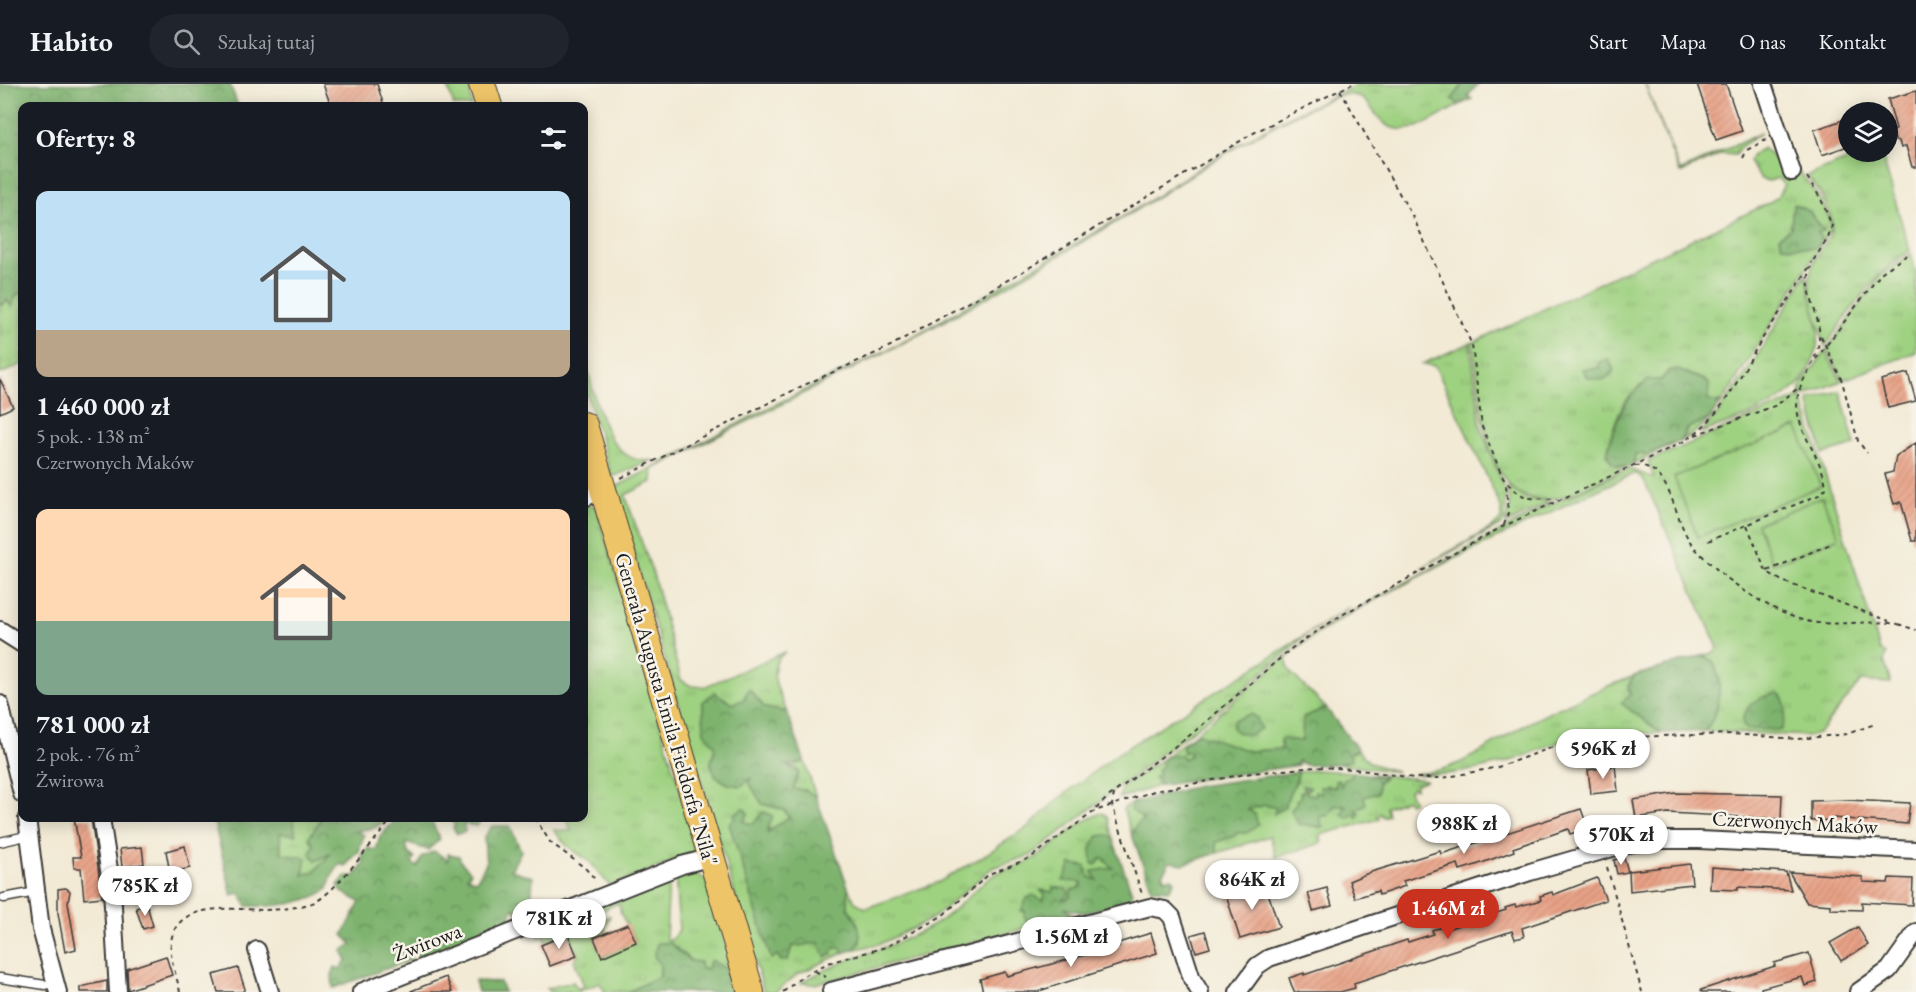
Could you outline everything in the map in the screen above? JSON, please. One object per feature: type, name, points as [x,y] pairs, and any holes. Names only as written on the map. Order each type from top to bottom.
[{"type":"main road","points":[[482,84],[488,102]]},
{"type":"main road","name":"Generała Augusta Emila Fieldorfa \"Nila\"","points":[[588,447],[596,492],[712,857],[751,992]]},
{"type":"street","points":[[1763,84],[1789,164]]},
{"type":"street","points":[[0,630],[18,641]]},
{"type":"street","points":[[0,704],[6,751],[18,783]]},
{"type":"street","points":[[28,822],[41,928],[57,987]]},
{"type":"street","points":[[101,822],[112,889],[118,992]]},
{"type":"street","name":"Czerwonych Maków","points":[[1238,992],[1257,966],[1269,958],[1607,849],[1657,840],[1916,850]]},
{"type":"street","name":"Żwirowa","points":[[367,991],[682,865],[712,857]]},
{"type":"street","points":[[831,991],[1147,908],[1161,909],[1172,917],[1192,979],[1200,992]]},
{"type":"street","points":[[1858,992],[1889,970],[1916,932]]},
{"type":"street","points":[[257,950],[270,992]]},
{"type":"lane","points":[[0,842],[30,835]]},
{"type":"lane","points":[[4,898],[36,892]]},
{"type":"lane","points":[[0,978],[57,987]]},
{"type":"path","points":[[596,492],[811,382],[885,349],[1022,272],[1257,131],[1352,84]]},
{"type":"path","points":[[1340,90],[1414,219],[1472,345],[1483,432],[1505,481],[1508,513],[1502,527]]},
{"type":"path","points":[[1743,158],[1747,150],[1779,134]]},
{"type":"path","points":[[1693,436],[1710,422],[1725,402],[1831,232],[1831,220],[1813,185],[1789,164]]},
{"type":"path","points":[[783,992],[803,976],[828,963],[886,947],[942,916],[989,874],[1030,858],[1095,811],[1116,790],[1194,732],[1311,634],[1502,527],[1693,436],[1777,405],[1799,386],[1812,365],[1882,272],[1910,253]]},
{"type":"path","points":[[1812,262],[1808,284],[1820,338],[1812,365]]},
{"type":"path","points":[[1818,327],[1825,349],[1842,381],[1858,441],[1868,453]]},
{"type":"path","points":[[1708,541],[1821,494],[1826,488],[1823,475],[1799,417],[1797,400],[1799,386]]},
{"type":"path","points":[[1630,467],[1643,465],[1655,471],[1662,479],[1687,537],[1698,552],[1720,572],[1772,607],[1790,616],[1817,623],[1867,621],[1898,624]]},
{"type":"path","points":[[1505,481],[1527,498],[1543,501],[1560,499]]},
{"type":"path","points":[[1747,525],[1766,571],[1782,581],[1916,630]]},
{"type":"path","points":[[1766,571],[1833,543]]},
{"type":"path","points":[[1095,811],[1154,791],[1251,773],[1316,767],[1354,769],[1414,778],[1443,778],[1498,767],[1559,745],[1591,738],[1732,734],[1798,739],[1847,734],[1875,724]]},
{"type":"path","points":[[1116,790],[1112,805],[1147,908]]},
{"type":"path","points":[[180,992],[171,943],[173,933],[182,921],[197,913],[228,908],[275,909],[314,902],[331,890],[390,822]]},
{"type":"path","points":[[538,822],[550,842],[597,880],[605,896]]},
{"type":"path","points":[[1607,849],[1609,856],[1605,859],[1642,992]]},
{"type":"green space","points":[[0,84],[230,84],[237,102],[18,102],[18,294],[12,307],[7,300],[2,305],[0,302]]},
{"type":"green space","points":[[447,84],[469,84],[471,102],[453,102]]},
{"type":"green space","points":[[1358,84],[1463,84],[1453,99],[1459,105],[1428,123],[1414,128],[1396,129],[1380,119],[1362,99],[1354,95],[1343,95],[1342,92]]},
{"type":"green space","points":[[1463,84],[1478,84],[1468,96],[1472,99],[1459,105],[1452,99]]},
{"type":"green space","points":[[1645,84],[1680,171],[1761,133],[1739,148],[1736,155],[1721,154],[1680,173]]},
{"type":"green space","points":[[1340,93],[1341,95],[1316,105]]},
{"type":"green space","points":[[1237,146],[1110,226],[964,310],[876,357],[653,469],[652,482],[625,495],[653,574],[681,680],[691,686],[704,687],[785,652],[775,665],[774,673],[777,688],[787,712],[765,708],[749,689],[743,700],[732,704],[723,697],[703,702],[704,732],[715,746],[711,763],[754,774],[789,817],[766,833],[753,824],[744,822],[748,814],[734,814],[771,958],[805,943],[841,948],[843,953],[798,974],[775,992],[764,992],[614,488],[770,407],[900,344],[1141,206]]},
{"type":"green space","points":[[1763,148],[1774,158],[1783,160],[1802,175],[1819,197],[1830,220],[1831,229],[1722,402],[1713,403],[1665,376],[1661,380],[1639,386],[1618,416],[1607,455],[1617,466],[1627,467],[1580,490],[1551,499],[1527,497],[1509,485],[1497,465],[1488,441],[1472,343],[1769,203],[1778,196],[1784,185],[1778,178],[1769,181],[1761,179],[1749,162],[1753,154]],"holes":[[[1793,204],[1809,211],[1824,230],[1817,232],[1813,248],[1782,246],[1780,236],[1791,228]]]},
{"type":"green space","points":[[1842,162],[1884,162],[1910,251],[1873,281],[1825,346],[1812,302],[1810,274],[1815,260],[1829,238],[1832,222],[1827,205],[1807,176]]},
{"type":"green space","points":[[1793,204],[1809,211],[1824,231],[1818,232],[1823,241],[1814,248],[1782,246],[1780,236],[1791,228]]},
{"type":"green space","points":[[1911,254],[1916,272],[1916,352],[1843,380],[1827,349],[1881,275]]},
{"type":"green space","points":[[1807,273],[1818,337],[1814,359],[1805,376],[1792,391],[1758,412],[1700,433],[1717,415],[1751,366]]},
{"type":"green space","points":[[18,294],[18,366],[0,374],[0,302],[1,304],[7,299],[12,306]]},
{"type":"green space","points":[[1470,343],[1481,428],[1506,494],[1505,519],[1501,525],[1421,568],[1493,527],[1501,519],[1501,507],[1435,366],[1422,364]]},
{"type":"green space","points":[[1825,351],[1841,381],[1801,397],[1880,650],[1886,654],[1884,661],[1891,683],[1861,681],[1819,733],[1811,736],[1705,731],[1714,715],[1717,697],[1713,661],[1701,656],[1714,653],[1718,648],[1644,480],[1637,474],[1446,563],[1388,593],[1303,643],[1333,622],[1547,506],[1629,469],[1654,478],[1648,461],[1800,397],[1802,384]]},
{"type":"green space","points":[[1608,359],[1614,370],[1606,379],[1587,377],[1582,369],[1599,368],[1599,362]]},
{"type":"green space","points":[[588,368],[603,422],[612,439],[622,452],[636,459],[653,460],[612,477],[588,398]]},
{"type":"green space","points":[[1675,369],[1705,380],[1709,384],[1708,400],[1719,404],[1722,402],[1709,419],[1686,429],[1680,441],[1647,454],[1635,454],[1634,462],[1627,467],[1613,464],[1607,455],[1620,413],[1639,387],[1648,380],[1661,380],[1668,371]]},
{"type":"green space","points":[[1840,391],[1855,445],[1823,454],[1808,400]]},
{"type":"green space","points":[[1713,416],[1689,437],[1631,465],[1635,454],[1683,438],[1689,427]]},
{"type":"green space","points":[[1797,427],[1821,486],[1698,537],[1674,477]]},
{"type":"green space","points":[[1508,486],[1526,499],[1550,502],[1506,524],[1510,506]]},
{"type":"green space","points":[[1822,497],[1839,537],[1773,564],[1757,524]]},
{"type":"green space","points":[[588,504],[596,507],[697,848],[689,855],[610,886],[591,863],[566,845],[554,830],[571,831],[568,822],[588,822]]},
{"type":"green space","points":[[1306,634],[1225,705],[1031,855],[992,868],[936,916],[922,924],[882,943],[853,950],[860,943],[848,908],[848,888],[855,902],[866,908],[939,882],[1028,827],[1057,800],[1117,754]]},
{"type":"green space","points":[[1302,644],[1286,660],[1290,672],[1326,708],[1303,717],[1302,741],[1281,739],[1283,749],[1249,751],[1234,747],[1189,751],[1191,754],[1183,760],[1180,758],[1163,765],[1159,775],[1161,781],[1158,783],[1162,785],[1119,798],[1123,787],[1188,739]]},
{"type":"green space","points":[[1701,656],[1713,661],[1720,688],[1715,715],[1705,731],[1661,733],[1621,703],[1630,695],[1628,686],[1634,676]]},
{"type":"green space","points":[[1634,676],[1628,686],[1630,695],[1621,703],[1661,733],[1592,735],[1569,739],[1517,759],[1479,769],[1453,773],[1413,774],[1430,772],[1460,763],[1542,716]]},
{"type":"green space","points":[[749,689],[765,708],[787,712],[804,760],[801,763],[787,766],[799,772],[793,789],[806,790],[816,797],[848,887],[848,908],[859,928],[860,943],[853,950],[843,953],[841,948],[834,948],[832,954],[825,957],[819,943],[815,943],[792,946],[788,960],[781,961],[777,955],[771,959],[729,823],[734,819],[734,814],[743,808],[748,813],[744,822],[753,824],[763,812],[773,816],[767,832],[789,817],[784,810],[762,804],[749,782],[752,777],[741,786],[728,784],[715,776],[711,763],[715,746],[704,732],[703,702],[714,692],[732,704],[743,700]]},
{"type":"green space","points":[[1778,693],[1785,705],[1781,730],[1747,729],[1743,726],[1748,707],[1765,696]]},
{"type":"green space","points":[[1326,708],[1358,750],[1349,754],[1352,760],[1339,764],[1306,765],[1298,761],[1298,765],[1162,785],[1154,778],[1159,775],[1157,771],[1163,765],[1161,762],[1165,757],[1181,755],[1183,759],[1191,755],[1189,751],[1184,753],[1182,746],[1196,733],[1249,751],[1282,749],[1280,739],[1302,741],[1303,717]]},
{"type":"green space","points":[[1250,714],[1257,718],[1261,729],[1250,735],[1237,732],[1232,728],[1234,720]]},
{"type":"green space","points":[[1358,750],[1370,763],[1397,772],[1339,764],[1352,760],[1349,754]]},
{"type":"green space","points":[[804,760],[816,797],[809,792],[793,790],[799,772],[796,768],[786,766],[790,763],[801,763]]},
{"type":"green space","points":[[1315,770],[1354,772],[1341,787],[1326,785],[1322,794],[1315,792],[1315,795],[1306,792],[1295,807],[1298,824],[1321,827],[1320,816],[1334,806],[1345,806],[1357,817],[1355,811],[1363,797],[1384,778],[1373,774],[1427,780],[1416,784],[1416,789],[1412,787],[1409,791],[1414,802],[1409,803],[1407,799],[1386,807],[1388,815],[1383,817],[1381,814],[1377,816],[1379,819],[1320,835],[1322,843],[1276,857],[1270,836],[1217,853],[1216,842],[1235,836],[1247,810],[1265,805],[1277,808],[1275,813],[1297,781],[1298,772]]},
{"type":"green space","points":[[1298,772],[1285,807],[1274,814],[1276,808],[1265,805],[1248,810],[1255,814],[1258,825],[1247,833],[1236,833],[1235,836],[1216,842],[1217,853],[1184,864],[1170,862],[1162,874],[1165,879],[1171,877],[1175,881],[1169,890],[1152,889],[1132,835],[1134,828],[1143,819],[1130,809],[1132,803],[1198,786]]},
{"type":"green space","points":[[1354,772],[1384,777],[1378,781],[1378,793],[1364,797],[1366,804],[1355,810],[1360,813],[1357,817],[1353,814],[1347,818],[1342,814],[1345,806],[1334,806],[1328,816],[1320,816],[1322,827],[1298,824],[1291,810],[1296,800],[1301,797],[1300,793],[1305,790],[1302,786],[1310,787],[1306,791],[1307,794],[1315,795],[1315,791],[1321,793],[1320,787],[1336,787],[1335,780],[1339,779],[1341,786],[1345,778],[1351,777]]},
{"type":"green space","points":[[1132,803],[1131,809],[1143,819],[1134,828],[1132,835],[1123,809]]},
{"type":"green space","points":[[1102,813],[1107,816],[1113,839],[1108,835],[1102,858],[1113,868],[1093,872],[1098,880],[1089,877],[1065,901],[1053,887],[1053,892],[1041,891],[1045,895],[1043,902],[1022,911],[1025,911],[1029,923],[1042,924],[814,984],[801,983],[834,966],[919,933],[935,924],[994,875],[1032,860],[1085,822]]},
{"type":"green space","points":[[214,822],[294,822],[296,835],[280,833],[281,853],[306,858],[303,875],[314,872],[331,853],[316,861],[310,853],[314,845],[309,838],[319,822],[383,822],[374,828],[357,831],[364,835],[359,851],[345,866],[340,864],[331,877],[328,889],[309,899],[278,905],[247,906],[240,893],[232,895]]},
{"type":"green space","points":[[293,822],[319,822],[309,838],[333,851],[314,872],[302,875],[281,853],[280,832],[295,835]]},
{"type":"green space","points":[[393,822],[432,822],[440,839],[428,850],[406,843],[408,853],[415,858],[412,863],[417,867],[422,857],[434,851],[448,860],[448,854],[459,856],[461,862],[471,872],[467,877],[476,881],[486,864],[484,837],[492,826],[510,826],[521,851],[511,870],[533,877],[531,911],[522,917],[514,909],[511,912],[510,923],[419,957],[414,950],[409,951],[411,960],[333,988],[332,975],[335,967],[340,969],[347,960],[342,951],[352,944],[343,935],[360,902],[342,892],[338,885],[346,876],[355,876],[364,864],[362,856],[368,848],[376,850],[380,837]]},
{"type":"green space","points":[[452,822],[480,822],[477,826],[464,824],[465,832],[457,834],[453,828],[455,824]]},
{"type":"green space","points":[[1108,835],[1113,839],[1132,893],[1130,900],[1084,913],[1064,908],[1074,916],[1042,924],[1029,923],[1024,917],[1025,911],[1021,911],[1027,898],[1033,895],[1043,901],[1045,895],[1041,890],[1053,892],[1053,887],[1066,889],[1069,893],[1063,899],[1065,900],[1071,896],[1071,890],[1082,887],[1082,882],[1063,881],[1071,864],[1085,866],[1089,877],[1097,880],[1092,871],[1113,868],[1102,858],[1096,865],[1092,863],[1091,848],[1098,836]]},
{"type":"green space","points":[[693,870],[707,882],[741,992],[735,992],[724,968],[712,961],[706,969],[701,969],[670,943],[660,964],[660,976],[628,992],[605,992],[600,983],[577,992],[549,992],[547,988],[573,982],[578,989],[584,986],[574,960],[578,956],[569,933],[546,942],[544,935],[539,937],[536,930],[581,913],[587,926],[610,916],[605,927],[606,933],[594,938],[603,957],[636,941],[621,914],[619,903],[592,914],[590,909],[669,876],[666,938],[670,941],[679,930],[675,876]]},
{"type":"green space","points":[[657,943],[670,943],[690,961],[700,962],[701,969],[706,969],[711,960],[724,968],[735,992],[628,992],[660,976],[660,964],[654,956]]},
{"type":"green space","points":[[475,981],[500,982],[504,992],[478,992]]},
{"type":"building","points":[[323,84],[377,84],[383,102],[330,102]]},
{"type":"building","points":[[1697,84],[1726,84],[1742,131],[1716,140]]},
{"type":"building","points":[[1916,91],[1916,167],[1912,167],[1906,146],[1901,148],[1898,141],[1898,102],[1889,102],[1888,99]]},
{"type":"building","points":[[1838,122],[1838,149],[1822,155],[1814,130]]},
{"type":"building","points":[[1908,373],[1916,401],[1888,408],[1881,380]]},
{"type":"building","points":[[0,379],[13,407],[0,413]]},
{"type":"building","points":[[1916,443],[1916,541],[1912,541],[1901,502],[1894,504],[1885,474],[1893,472],[1896,456]]},
{"type":"building","points":[[1615,766],[1618,791],[1591,794],[1588,770]]},
{"type":"building","points":[[1676,793],[1782,795],[1781,819],[1668,813],[1636,818],[1633,800]]},
{"type":"building","points":[[1811,801],[1910,803],[1907,824],[1834,818],[1833,820],[1811,821]]},
{"type":"building","points":[[1581,809],[1588,828],[1570,834],[1568,829],[1460,870],[1458,864],[1403,881],[1405,886],[1379,895],[1378,891],[1355,898],[1349,881],[1371,872],[1440,851],[1441,854]]},
{"type":"building","points":[[75,822],[92,822],[102,897],[84,899],[81,868],[74,868],[73,857],[81,857]]},
{"type":"building","points":[[185,846],[190,868],[170,873],[166,851]]},
{"type":"building","points":[[142,847],[144,864],[122,867],[120,849]]},
{"type":"building","points":[[1624,857],[1628,872],[1617,874],[1614,860]]},
{"type":"building","points":[[1690,864],[1692,884],[1630,891],[1629,871]]},
{"type":"building","points":[[1711,867],[1786,872],[1791,890],[1738,887],[1738,890],[1710,889]]},
{"type":"building","points":[[1789,872],[1863,877],[1863,882],[1888,883],[1889,878],[1913,879],[1912,905],[1862,902],[1862,910],[1831,909],[1831,905],[1807,903]]},
{"type":"building","points":[[1597,878],[1606,900],[1522,928],[1524,937],[1515,939],[1512,931],[1354,983],[1355,988],[1340,992],[1294,992],[1289,978],[1407,940],[1408,942],[1433,934],[1432,930],[1443,927],[1444,930],[1506,910],[1505,908],[1541,900],[1540,896],[1552,892],[1553,895]]},
{"type":"building","points":[[1265,883],[1279,927],[1240,939],[1226,895]]},
{"type":"building","points":[[66,888],[70,891],[68,903],[76,949],[65,952],[58,913],[58,889]]},
{"type":"building","points":[[1327,888],[1332,906],[1313,911],[1308,893]]},
{"type":"building","points":[[147,905],[153,926],[143,929],[136,908]]},
{"type":"building","points":[[628,924],[636,942],[602,957],[594,938]]},
{"type":"building","points":[[1858,927],[1868,945],[1841,961],[1830,943]]},
{"type":"building","points":[[1205,931],[1210,948],[1196,952],[1191,935]]},
{"type":"building","points":[[1151,933],[1157,953],[1036,992],[983,992],[980,979],[1005,972],[1007,976],[1119,946],[1118,943]]},
{"type":"building","points":[[568,934],[577,956],[550,966],[541,945]]},
{"type":"building","points":[[1809,953],[1817,982],[1805,986],[1802,977],[1761,988],[1762,992],[1702,992],[1701,990],[1775,966],[1774,963]]},
{"type":"building","points":[[166,956],[172,975],[128,990],[127,969]]},
{"type":"building","points":[[238,968],[245,989],[242,992],[218,992],[213,975]]},
{"type":"building","points":[[446,977],[452,992],[411,992],[411,991]]},
{"type":"building","points":[[107,981],[107,992],[80,992],[80,987]]}]
